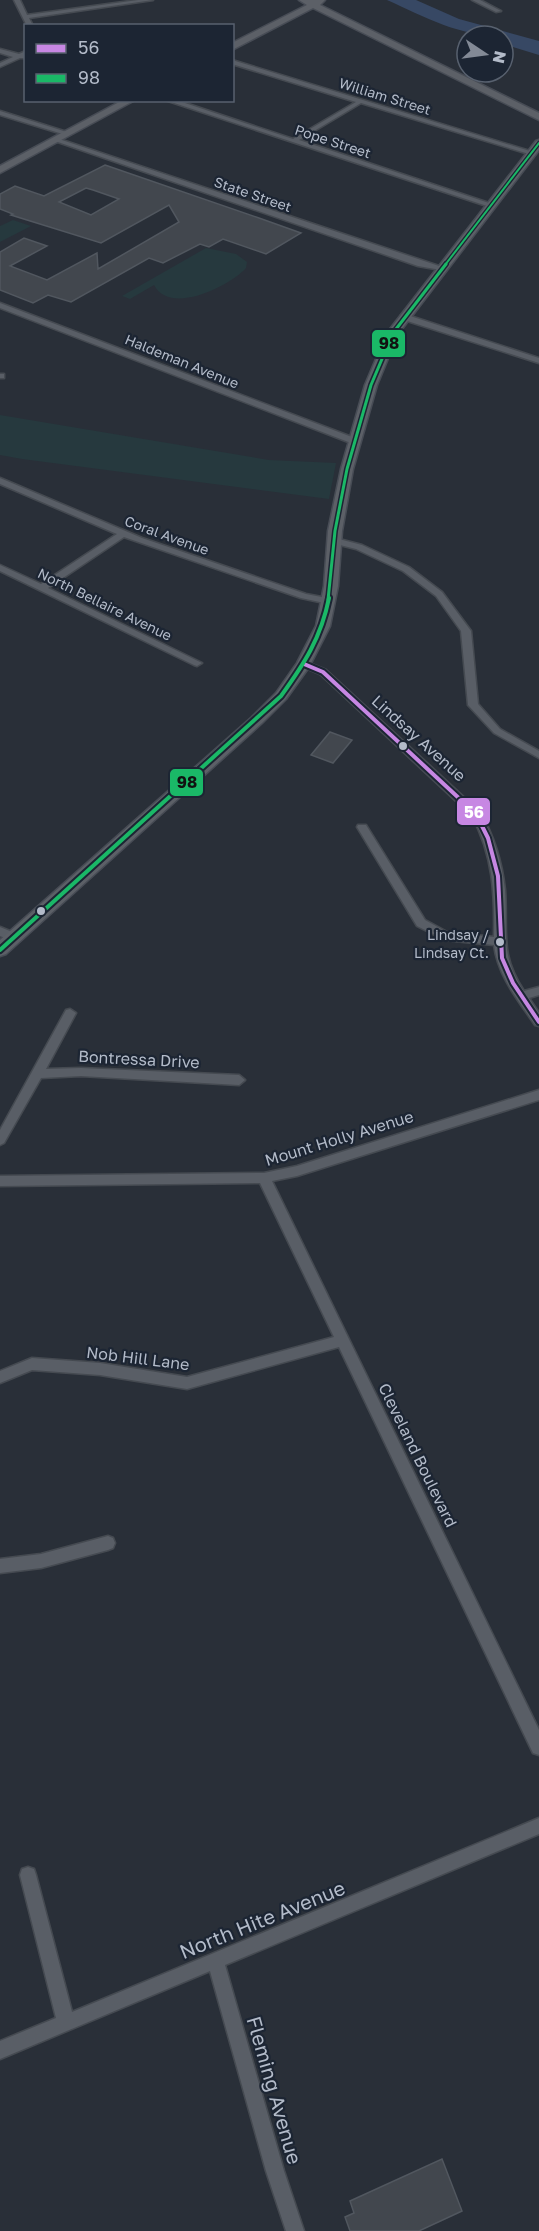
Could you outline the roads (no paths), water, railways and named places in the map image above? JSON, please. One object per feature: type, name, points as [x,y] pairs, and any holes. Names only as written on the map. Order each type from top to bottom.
[{"type":"main road","points":[[234,46],[308,2],[322,0]]},
{"type":"main road","points":[[308,2],[539,117]]},
{"type":"main road","points":[[0,170],[127,102]]},
{"type":"main road","points":[[0,950],[7,934],[257,720],[280,696],[304,664],[323,626],[329,601],[335,541],[354,441],[371,385],[393,333],[539,142]]},
{"type":"street","points":[[17,0],[29,24]]},
{"type":"street","points":[[26,17],[150,0]]},
{"type":"street","points":[[475,0],[498,11]]},
{"type":"street","points":[[0,51],[22,58]]},
{"type":"street","points":[[0,65],[22,58]]},
{"type":"street","name":"William Street","points":[[234,63],[531,153]]},
{"type":"street","points":[[293,141],[361,101]]},
{"type":"street","name":"Pope Street","points":[[174,102],[490,205]]},
{"type":"street","points":[[0,113],[68,134]]},
{"type":"street","name":"State Street","points":[[57,140],[420,264],[441,268]]},
{"type":"street","name":"Haldeman Avenue","points":[[0,305],[354,441]]},
{"type":"street","points":[[404,317],[539,361]]},
{"type":"street","name":"Coral Avenue","points":[[0,481],[122,534],[304,596],[329,601]]},
{"type":"street","points":[[42,588],[122,534]]},
{"type":"street","points":[[335,541],[359,548],[406,569],[439,594],[466,631],[473,705],[497,731],[539,755]]},
{"type":"street","name":"North Bellaire Avenue","points":[[0,568],[197,663]]},
{"type":"street","name":"Lindsay Avenue","points":[[304,664],[323,672],[476,814],[486,832],[495,858],[500,888],[500,942],[504,966],[539,1022]]},
{"type":"street","points":[[362,827],[421,922],[446,936],[500,942]]},
{"type":"street","points":[[523,996],[539,991]]},
{"type":"street","points":[[0,1140],[30,1091],[70,1013]]},
{"type":"street","name":"Bontressa Drive","points":[[37,1074],[81,1072],[239,1080]]},
{"type":"street","name":"Mount Holly Avenue","points":[[0,1181],[264,1178],[297,1171],[539,1095]]},
{"type":"street","name":"Cleveland Boulevard","points":[[264,1178],[539,1747]]},
{"type":"street","name":"Nob Hill Lane","points":[[0,1377],[32,1364],[100,1369],[187,1383],[342,1341]]},
{"type":"street","points":[[0,1566],[41,1561],[108,1543]]},
{"type":"street","name":"North Hite Avenue","points":[[0,2050],[539,1826]]},
{"type":"street","points":[[28,1875],[66,2022]]},
{"type":"street","name":"Fleming Avenue","points":[[215,1961],[275,2171],[295,2231]]},
{"type":"water","points":[[387,0],[416,0],[459,19],[477,24],[455,24],[455,28]]},
{"type":"water","points":[[515,34],[539,41],[539,55],[515,48]]},
{"type":"place","name":"Lindsay / Lindsay Ct.","points":[[500,942]]}]
